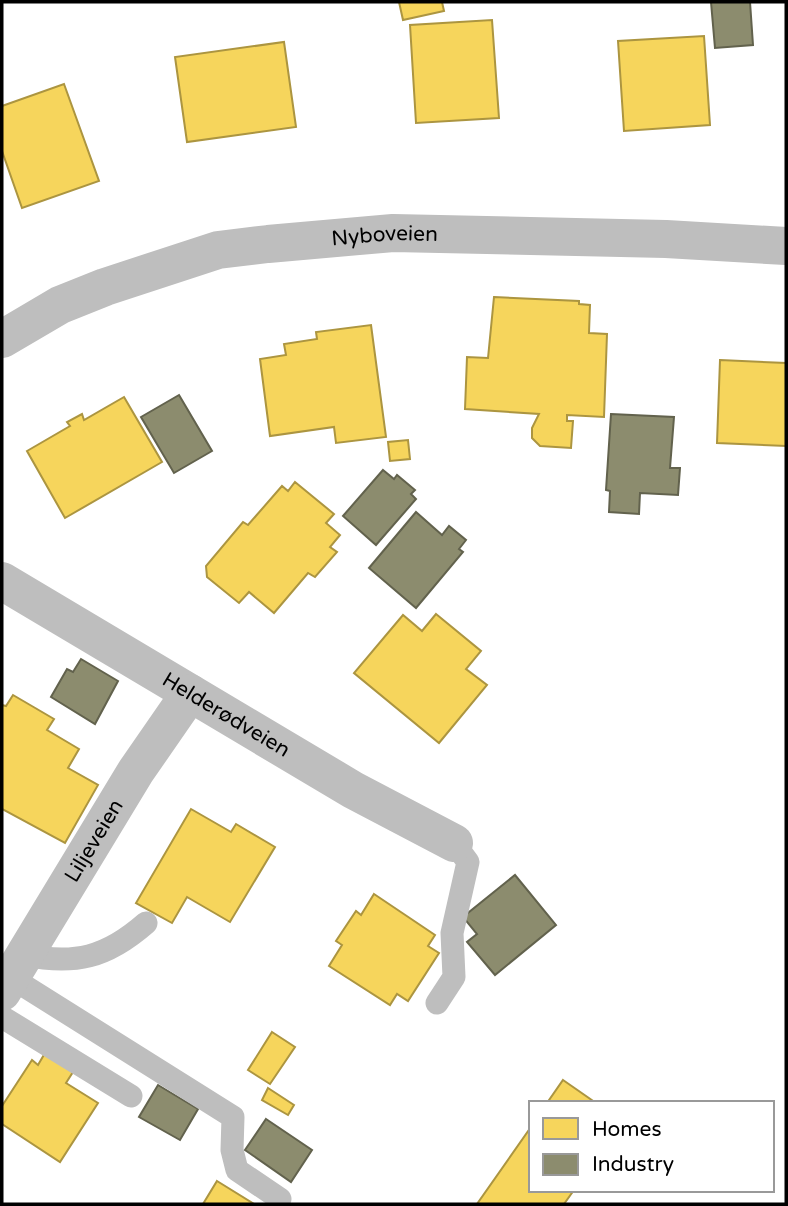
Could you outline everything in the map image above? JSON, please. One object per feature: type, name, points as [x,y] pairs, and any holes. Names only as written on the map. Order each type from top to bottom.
[{"type":"street","name":"Nyboveien","points":[[2,339],[60,305],[130,277],[218,250],[268,243],[393,233],[666,239],[786,246]]},
{"type":"street","name":"Helderødveien","points":[[2,581],[383,807],[454,843]]},
{"type":"street","name":"Liljeveien","points":[[12,975],[136,771],[190,693]]},
{"type":"lane","points":[[437,1003],[454,977],[452,933],[468,862],[454,843]]},
{"type":"lane","points":[[12,975],[57,962],[90,957],[122,945],[146,923]]},
{"type":"lane","points":[[12,975],[233,1117],[232,1150],[237,1170],[280,1199]]},
{"type":"lane","points":[[2,1017],[131,1096]]},
{"type":"building: Homes","points":[[399,2],[442,2],[444,11],[403,20]]},
{"type":"building: Homes","points":[[492,20],[499,118],[416,123],[410,25]]},
{"type":"building: Homes","points":[[704,36],[710,125],[624,131],[618,41]]},
{"type":"building: Homes","points":[[284,42],[296,127],[187,142],[175,57]]},
{"type":"building: Homes","points":[[64,84],[99,181],[22,208],[2,151],[2,106]]},
{"type":"building: Homes","points":[[494,297],[579,301],[579,304],[590,305],[589,333],[607,334],[604,417],[567,415],[567,421],[573,421],[571,448],[540,446],[532,438],[532,428],[539,414],[465,409],[467,357],[488,358]]},
{"type":"building: Homes","points":[[371,325],[386,437],[336,443],[334,427],[270,436],[260,359],[286,355],[284,344],[317,339],[316,332]]},
{"type":"building: Homes","points":[[720,360],[786,363],[786,446],[717,443]]},
{"type":"building: Homes","points":[[124,397],[162,462],[65,518],[27,451],[70,426],[67,422],[82,414],[84,420]]},
{"type":"building: Homes","points":[[408,440],[410,459],[390,461],[388,442]]},
{"type":"building: Homes","points":[[295,482],[334,514],[326,523],[340,535],[330,547],[337,552],[315,577],[308,573],[274,613],[249,592],[239,603],[207,577],[206,566],[243,522],[248,525],[282,486],[288,491]]},
{"type":"building: Homes","points":[[436,614],[481,651],[466,669],[487,685],[439,743],[354,673],[403,615],[422,631]]},
{"type":"building: Homes","points":[[13,695],[54,719],[47,730],[79,749],[68,768],[98,785],[65,843],[2,809],[2,705],[6,706]]},
{"type":"building: Homes","points":[[191,809],[231,832],[236,824],[275,847],[230,922],[187,897],[172,923],[136,903]]},
{"type":"building: Homes","points":[[374,894],[435,935],[428,946],[439,953],[408,1001],[397,994],[390,1005],[329,966],[342,945],[336,941],[356,911],[361,915]]},
{"type":"building: Homes","points":[[272,1032],[295,1047],[270,1084],[248,1070]]},
{"type":"building: Homes","points":[[45,1053],[73,1072],[66,1083],[98,1103],[60,1162],[2,1124],[2,1106],[32,1060],[38,1065]]},
{"type":"building: Homes","points":[[563,1080],[593,1101],[548,1101]]},
{"type":"building: Homes","points":[[268,1088],[294,1105],[288,1115],[262,1100]]},
{"type":"building: Homes","points":[[529,1130],[529,1192],[573,1192],[564,1204],[477,1204]]},
{"type":"building: Homes","points":[[217,1181],[254,1204],[203,1204]]},
{"type":"building: Industry","points":[[711,2],[750,2],[753,45],[715,48]]},
{"type":"building: Industry","points":[[179,395],[212,451],[174,473],[141,417]]},
{"type":"building: Industry","points":[[611,414],[674,417],[670,468],[680,468],[678,495],[640,493],[639,514],[609,512],[610,491],[606,490]]},
{"type":"building: Industry","points":[[383,470],[394,479],[397,475],[415,490],[411,494],[416,499],[376,545],[343,516]]},
{"type":"building: Industry","points":[[416,512],[442,535],[449,526],[466,540],[459,549],[463,552],[416,608],[369,568]]},
{"type":"building: Industry","points":[[81,659],[118,681],[95,724],[51,697],[67,669],[73,672]]},
{"type":"building: Industry","points":[[515,875],[556,925],[495,975],[467,942],[477,934],[463,917]]},
{"type":"building: Industry","points":[[158,1085],[198,1109],[180,1140],[139,1117]]},
{"type":"building: Industry","points":[[266,1119],[312,1150],[291,1182],[245,1150]]}]
